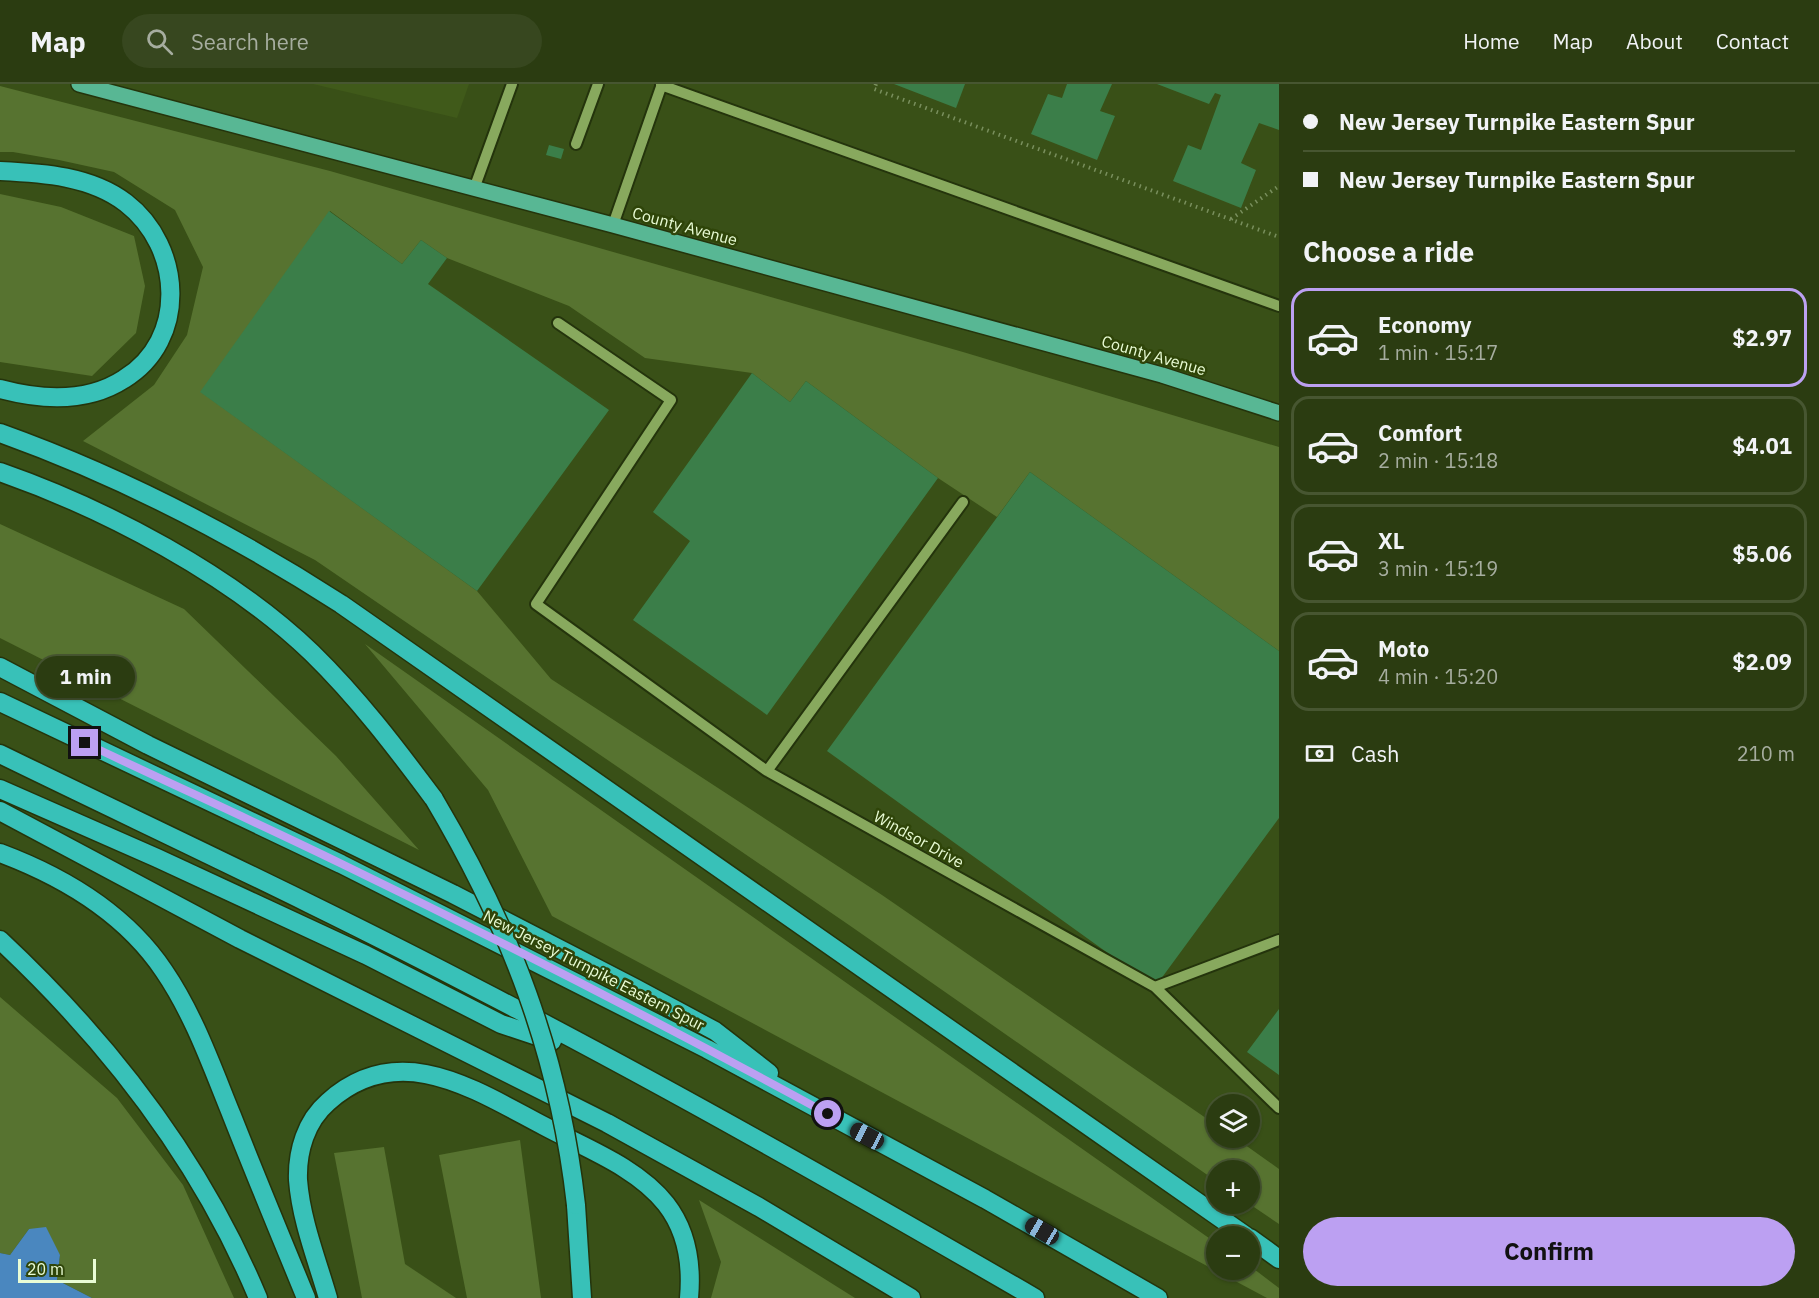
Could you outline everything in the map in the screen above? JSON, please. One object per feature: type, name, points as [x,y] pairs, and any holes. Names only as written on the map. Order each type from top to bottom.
[{"type":"highway","points":[[0,171],[63,177],[86,182],[125,202],[142,216],[155,233],[170,274],[168,315],[162,334],[139,369],[123,380],[91,393],[72,397],[40,397],[0,389]]},
{"type":"highway","points":[[0,433],[94,470],[151,497],[272,562],[325,594],[406,647],[1232,1226]]},
{"type":"highway","points":[[0,472],[90,509],[170,549],[208,573],[278,624],[311,652],[371,717],[434,800],[482,885],[522,978],[547,1053],[566,1129],[576,1205],[582,1298]]},
{"type":"highway","points":[[0,667],[246,794],[453,894],[715,1031],[808,1103]]},
{"type":"highway","name":"New Jersey Turnpike Eastern Spur","points":[[0,702],[391,889],[707,1049],[986,1199],[1158,1298]]},
{"type":"highway","points":[[0,754],[413,956],[617,1063],[1035,1298]]},
{"type":"highway","points":[[0,789],[366,955],[501,1024],[617,1063]]},
{"type":"highway","points":[[0,811],[240,939],[607,1124],[759,1207],[911,1298]]},
{"type":"highway","points":[[0,853],[57,877],[96,902],[132,933],[164,970],[200,1037],[306,1298]]},
{"type":"highway","points":[[0,940],[69,1008],[146,1101],[186,1160],[217,1213],[258,1298]]},
{"type":"highway","points":[[328,1298],[301,1198],[298,1169],[302,1142],[316,1114],[341,1091],[370,1077],[397,1072],[424,1074],[459,1082],[615,1164],[639,1179],[665,1202],[680,1227],[689,1258],[689,1298]]},
{"type":"highway","points":[[1260,1246],[1279,1259]]},
{"type":"main road","name":"County Avenue","points":[[79,84],[613,225],[1162,375],[1279,413]]},
{"type":"street","points":[[474,189],[512,84]]},
{"type":"street","points":[[576,144],[598,84]]},
{"type":"street","points":[[613,225],[662,85],[1279,306]]},
{"type":"street","name":"Windsor Drive","points":[[558,323],[671,400],[536,604],[767,771],[1155,987],[1279,1108]]},
{"type":"street","points":[[767,771],[963,502]]},
{"type":"street","points":[[1155,987],[1279,940]]},
{"type":"path","points":[[876,84],[874,89],[1279,237]]},
{"type":"path","points":[[1230,219],[1279,186]]},
{"type":"shaded area","points":[[313,84],[469,84],[457,118]]},
{"type":"shaded area","points":[[0,86],[330,171],[963,352],[1279,447],[1279,651],[1030,472],[997,517],[938,478],[806,381],[790,402],[752,373],[645,358],[569,306],[447,258],[421,240],[402,264],[330,211],[201,392],[477,591],[551,679],[882,895],[1206,1118],[1206,1148],[1249,1148],[1279,1169],[1279,1224],[1260,1211],[1260,1160],[1206,1160],[1206,1174],[849,925],[315,560],[83,441],[154,385],[187,335],[203,267],[175,210],[114,172],[59,160],[0,152]]},
{"type":"shaded area","points":[[0,194],[61,207],[134,236],[145,286],[136,333],[92,376],[0,362]]},
{"type":"shaded area","points":[[0,524],[184,609],[336,756],[419,850],[0,638]]},
{"type":"shaded area","points":[[365,644],[1206,1236],[1206,1265],[552,916],[488,790]]},
{"type":"shaded area","points":[[0,997],[117,1098],[183,1185],[234,1298],[92,1298],[57,1280],[60,1255],[29,1229],[10,1255],[0,1253]]},
{"type":"shaded area","points":[[520,1140],[541,1298],[467,1298],[439,1155]]},
{"type":"shaded area","points":[[384,1147],[405,1264],[456,1298],[362,1298],[334,1153]]},
{"type":"shaded area","points":[[699,1200],[855,1298],[711,1298],[721,1262]]},
{"type":"shaded area","points":[[1260,1274],[1279,1288],[1279,1298],[1267,1298],[1233,1280],[1260,1280]]},
{"type":"water","points":[[46,1227],[60,1255],[57,1280],[92,1298],[0,1298],[0,1253],[10,1255],[29,1229]]},
{"type":"building","points":[[894,84],[965,84],[956,108]]},
{"type":"building","points":[[1067,84],[1112,84],[1100,111],[1115,116],[1097,160],[1031,134],[1048,94],[1062,98]]},
{"type":"building","points":[[1157,84],[1279,84],[1279,130],[1259,123],[1241,163],[1256,170],[1241,208],[1173,181],[1188,145],[1201,150],[1221,95],[1215,93],[1209,104]]},
{"type":"building","points":[[549,145],[564,149],[561,159],[546,155]]},
{"type":"building","points":[[329,211],[402,264],[421,240],[447,258],[428,284],[609,410],[477,591],[200,392]]},
{"type":"building","points":[[752,373],[790,402],[806,381],[938,478],[767,715],[633,620],[690,541],[653,512]]},
{"type":"building","points":[[1030,472],[1279,651],[1279,818],[1155,987],[827,751]]},
{"type":"building","points":[[1279,1009],[1279,1075],[1247,1052]]},
{"type":"route","points":[[85,743],[451,918],[707,1049],[828,1114]]}]
